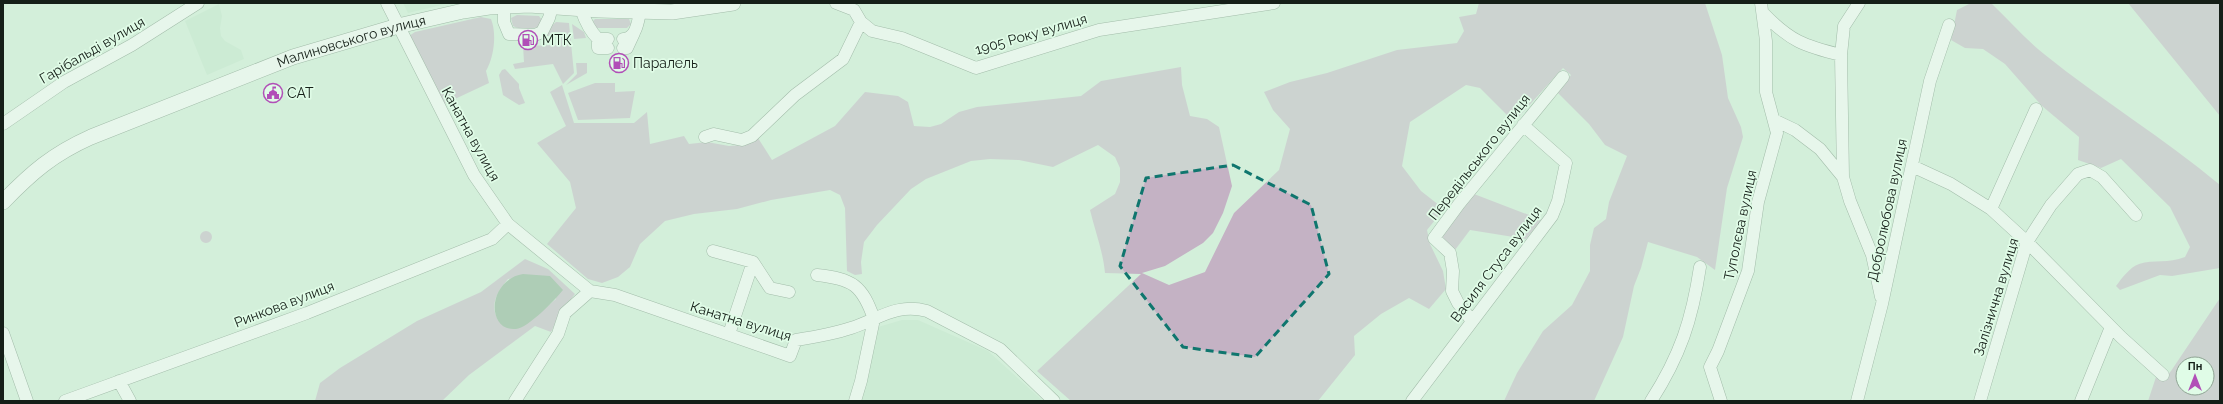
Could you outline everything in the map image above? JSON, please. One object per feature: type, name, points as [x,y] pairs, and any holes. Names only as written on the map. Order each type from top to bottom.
[{"type":"main road","name":"Малиновського вулиця","points":[[3,202],[48,160],[85,140],[293,57],[398,26],[476,8],[504,6],[578,7],[640,12],[672,12],[733,3]]},
{"type":"street","name":"Гарібальді вулиця","points":[[3,124],[64,82],[132,45],[198,3]]},
{"type":"street","name":"Канатна вулиця","points":[[387,3],[474,175],[508,224],[590,291],[615,295],[790,356],[796,340],[821,336],[874,319]]},
{"type":"street","name":"1905 Року вулиця","points":[[836,3],[854,10],[861,22],[872,31],[902,38],[976,68],[1099,30],[1274,3]]},
{"type":"street","points":[[1859,3],[1844,26],[1841,55],[1843,177],[1850,201],[1872,255],[1882,304]]},
{"type":"street","points":[[504,6],[504,22],[509,34],[535,35],[542,32],[549,18],[552,7]]},
{"type":"street","points":[[578,7],[586,23],[605,42]]},
{"type":"street","points":[[1762,8],[1785,35],[1795,41],[1808,47],[1841,55]]},
{"type":"street","name":"Туполєва вулиця","points":[[1721,401],[1710,367],[1721,344],[1748,270],[1758,202],[1777,133],[1766,92],[1762,8]]},
{"type":"street","points":[[623,44],[634,33],[638,24],[640,12]]},
{"type":"street","points":[[705,137],[714,134],[742,140],[752,136],[795,95],[843,59],[861,22]]},
{"type":"street","name":"Добролюбова вулиця","points":[[1857,401],[1882,304],[1930,81],[1948,25]]},
{"type":"street","name":"Передільського вулиця","points":[[1472,321],[1458,303],[1452,291],[1453,271],[1450,253],[1434,238],[1523,125],[1563,77]]},
{"type":"street","points":[[1991,209],[2036,109]]},
{"type":"street","points":[[1774,120],[1795,130],[1820,149],[1843,177]]},
{"type":"street","name":"Василя Стуса вулиця","points":[[1412,401],[1552,216],[1558,201],[1566,163],[1523,125]]},
{"type":"street","points":[[1912,166],[1951,184],[1991,209],[2027,242],[2111,327],[2163,375]]},
{"type":"street","name":"Залізнична вулиця","points":[[1980,401],[2027,242],[2051,205],[2078,174],[2090,170],[2102,177],[2136,215]]},
{"type":"street","name":"Ринкова вулиця","points":[[65,401],[119,380],[307,313],[492,239],[508,224]]},
{"type":"street","points":[[713,251],[753,262],[770,288],[789,292]]},
{"type":"street","points":[[729,334],[753,262]]},
{"type":"street","points":[[1652,401],[1671,370],[1686,332],[1696,295],[1700,267]]},
{"type":"street","points":[[817,275],[841,277],[864,293],[874,319],[855,401]]},
{"type":"street","points":[[515,401],[558,334],[565,313],[590,291]]},
{"type":"street","points":[[874,319],[903,308],[927,311],[1000,349],[1054,401]]},
{"type":"street","points":[[2081,401],[2111,327]]},
{"type":"street","points":[[3,333],[27,401]]},
{"type":"street","points":[[119,380],[130,401]]},
{"type":"highlighted area","points":[[1233,165],[1311,205],[1329,274],[1255,357],[1183,347],[1120,266],[1146,178]]},
{"type":"shaded area","points":[[403,3],[450,3],[408,13]]},
{"type":"shaded area","points":[[1479,3],[1705,3],[1722,55],[1728,98],[1741,127],[1743,137],[1727,188],[1715,270],[1697,257],[1648,242],[1641,268],[1634,286],[1623,337],[1594,401],[1504,401],[1517,373],[1543,331],[1572,305],[1590,271],[1590,245],[1594,228],[1606,219],[1609,202],[1627,156],[1605,145],[1589,124],[1558,93],[1571,75],[1563,68],[1514,122],[1480,88],[1466,85],[1410,122],[1402,166],[1421,191],[1444,209],[1427,230],[1430,244],[1443,271],[1446,289],[1429,309],[1409,298],[1381,314],[1354,336],[1355,355],[1318,401],[1071,401],[1037,371],[1141,274],[1105,273],[1101,249],[1090,210],[1115,194],[1120,182],[1120,168],[1115,157],[1098,145],[1053,167],[1019,160],[990,159],[971,161],[926,179],[911,189],[877,225],[864,242],[861,262],[862,274],[855,275],[847,271],[845,208],[840,195],[830,190],[771,200],[737,209],[694,214],[665,221],[640,244],[630,267],[618,277],[602,283],[588,279],[547,244],[576,208],[570,182],[537,143],[566,126],[550,92],[562,85],[574,123],[634,123],[647,112],[650,144],[684,136],[689,144],[707,142],[729,146],[742,145],[758,138],[772,160],[835,126],[865,92],[898,96],[908,102],[914,126],[930,127],[941,124],[959,112],[977,107],[1081,96],[1101,81],[1181,67],[1182,85],[1190,116],[1207,119],[1219,127],[1232,186],[1223,213],[1213,233],[1203,243],[1165,266],[1142,273],[1169,285],[1205,272],[1234,213],[1279,170],[1290,129],[1273,110],[1264,92],[1290,82],[1327,73],[1397,50],[1457,43],[1464,31],[1459,17],[1476,14]]},
{"type":"shaded area","points":[[1971,3],[1991,3],[2044,54],[2177,151],[2220,185],[2220,268],[2172,276],[2160,275],[2120,290],[2116,286],[2129,270],[2136,265],[2185,257],[2190,247],[2170,207],[2121,159],[2101,168],[2078,160],[2079,137],[2042,106],[2005,64],[1983,49],[1965,48],[1951,40],[1957,10]]},
{"type":"shaded area","points":[[2128,3],[2220,3],[2220,116]]},
{"type":"shaded area","points":[[219,4],[222,16],[220,28],[221,36],[225,41],[241,50],[244,59],[207,75],[185,21]]},
{"type":"shaded area","points":[[517,15],[539,16],[542,20],[541,26],[527,29],[513,26],[511,18]]},
{"type":"shaded area","points":[[481,17],[491,19],[494,31],[493,52],[486,71],[489,83],[440,106],[409,36],[415,32]]},
{"type":"shaded area","points":[[595,19],[629,19],[631,24],[627,28],[596,28],[593,21]]},
{"type":"shaded area","points":[[556,22],[569,23],[574,73],[563,84],[553,64],[515,69],[513,64],[524,62],[523,46],[559,45],[559,36],[547,36],[549,28]]},
{"type":"shaded area","points":[[572,24],[584,32],[586,38],[574,39]]},
{"type":"shaded area","points":[[576,63],[587,63],[587,73],[566,85],[577,74]]},
{"type":"shaded area","points":[[505,69],[519,84],[519,88],[525,103],[519,105],[503,95],[499,75],[502,70]]},
{"type":"shaded area","points":[[595,83],[615,83],[615,92],[635,91],[630,118],[578,120],[568,93]]},
{"type":"shaded area","points":[[1474,194],[1542,220],[1526,239],[1470,230],[1455,250],[1441,236]]},
{"type":"shaded area","points":[[204,231],[208,231],[212,237],[208,243],[204,243],[200,239],[200,235]]},
{"type":"shaded area","points":[[525,259],[548,269],[575,294],[564,308],[551,332],[535,326],[469,375],[442,401],[315,401],[320,383],[340,368],[417,321],[481,292]],"holes":[[[550,276],[556,299],[526,324],[498,320],[494,309],[496,298],[508,279]]]},
{"type":"shaded area","points":[[523,274],[550,276],[563,290],[548,306],[527,324],[516,329],[506,328],[499,323],[496,314],[495,305],[497,295],[502,286],[511,278]]},
{"type":"shaded area","points":[[2220,298],[2220,401],[2148,401],[2156,377],[2164,379],[2175,365],[2175,396],[2215,396],[2215,356],[2181,356]]},
{"type":"shaded area","points":[[902,320],[918,320],[988,351],[1043,401],[860,401],[878,327]]},
{"type":"place","name":"МТК","points":[[528,40]]},
{"type":"place","name":"Паралель","points":[[619,63]]},
{"type":"place","name":"САТ","points":[[273,93]]}]
